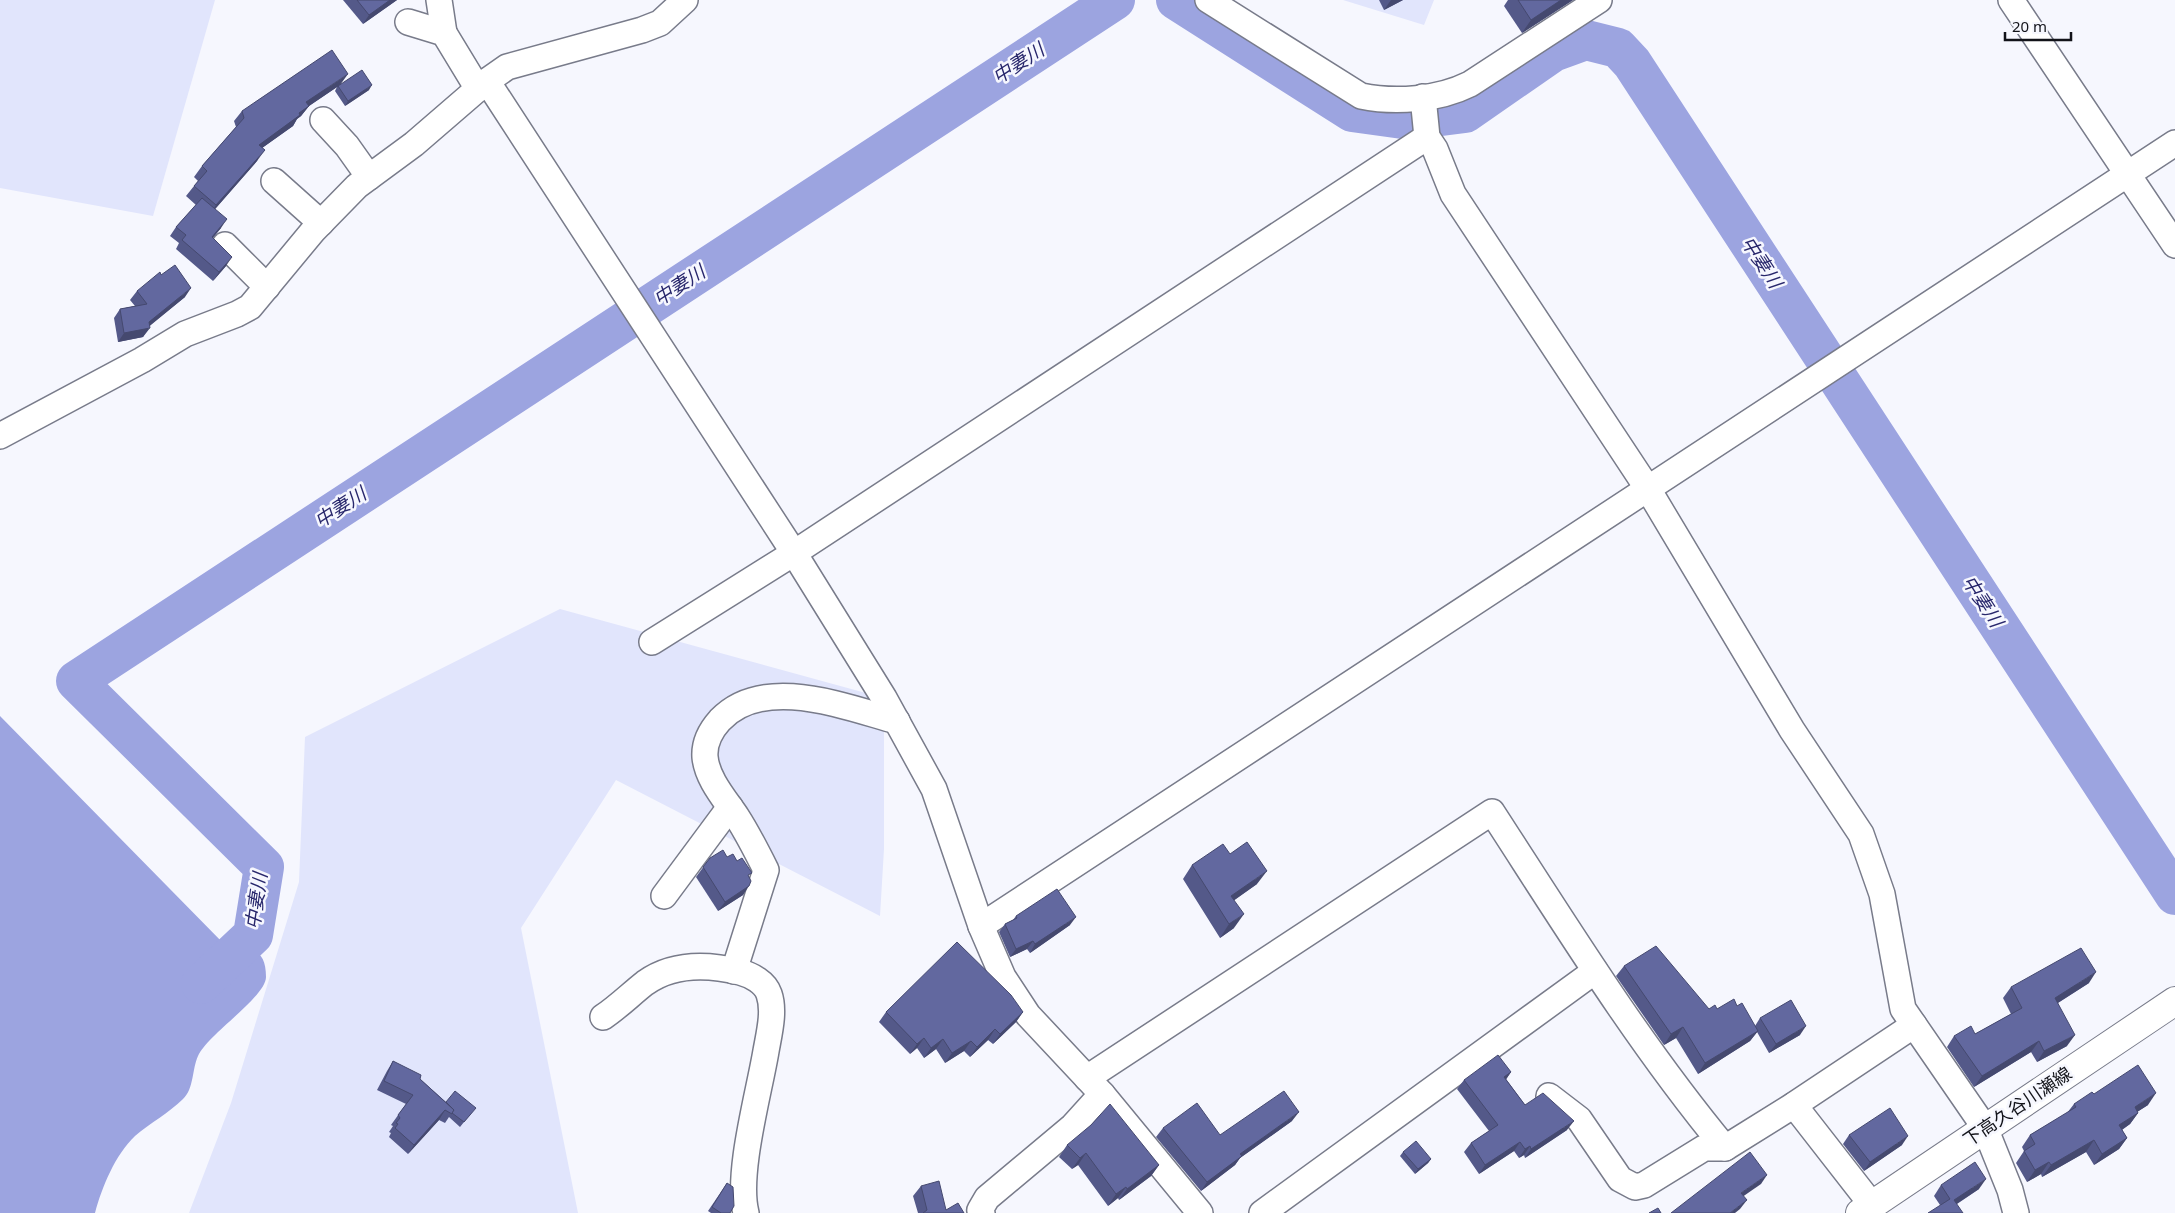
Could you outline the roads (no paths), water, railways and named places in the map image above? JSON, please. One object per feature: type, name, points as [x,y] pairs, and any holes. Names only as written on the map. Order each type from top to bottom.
[{"type":"main road","name":"下高久谷川瀬線","points":[[1866,1209],[2175,1001]]},
{"type":"street","points":[[439,0],[444,33],[483,85],[638,312],[794,553],[897,721],[934,789],[982,926],[1003,977],[1028,1015],[1095,1086],[1200,1213]]},
{"type":"street","points":[[0,436],[134,364],[185,334],[250,307],[321,223],[369,177],[414,144],[507,67],[642,30],[660,23],[685,0]]},
{"type":"street","points":[[1208,0],[1361,96],[1376,99],[1425,116]]},
{"type":"street","points":[[652,642],[794,553],[1425,116],[1453,92],[1470,84],[1599,0]]},
{"type":"street","points":[[2011,0],[2175,245]]},
{"type":"street","points":[[408,22],[444,33]]},
{"type":"street","points":[[1425,116],[1435,149],[1453,194],[1648,489],[1792,730],[1861,834],[1882,894],[1903,1009],[1984,1128],[2010,1190],[2016,1213]]},
{"type":"street","points":[[323,120],[347,146],[369,177]]},
{"type":"street","points":[[982,926],[2175,143]]},
{"type":"street","points":[[274,181],[321,223]]},
{"type":"street","points":[[225,245],[267,287]]},
{"type":"street","points":[[734,971],[766,870],[756,848],[709,773],[705,757],[708,736],[730,711],[752,701],[783,696],[817,699],[897,721]]},
{"type":"street","points":[[664,896],[730,807]]},
{"type":"street","points":[[982,1213],[980,1210],[987,1198],[1073,1126],[1095,1086],[1492,812],[1595,971],[1698,1115],[1725,1148]]},
{"type":"street","points":[[603,1016],[646,982],[664,972],[691,966],[734,971],[749,975],[760,982],[769,994],[771,1023],[744,1173],[746,1213]]},
{"type":"street","points":[[1262,1213],[1595,971]]},
{"type":"street","points":[[1549,1096],[1579,1119],[1620,1179],[1635,1187],[1644,1185],[1704,1148],[1725,1148],[1794,1105],[1914,1025]]},
{"type":"street","points":[[1794,1105],[1866,1209]]},
{"type":"water","points":[[0,716],[225,945],[254,951],[259,954],[265,967],[266,977],[257,995],[213,1037],[198,1056],[187,1095],[172,1109],[135,1136],[121,1152],[105,1182],[95,1213],[0,1213]]},
{"type":"waterway","name":"中妻川","points":[[201,984],[253,935],[264,867],[76,681],[1115,0]]},
{"type":"waterway","name":"中妻川","points":[[1176,0],[1352,112],[1410,120],[1465,113],[1553,52],[1586,40],[1618,48],[1632,63],[2175,895]]}]
